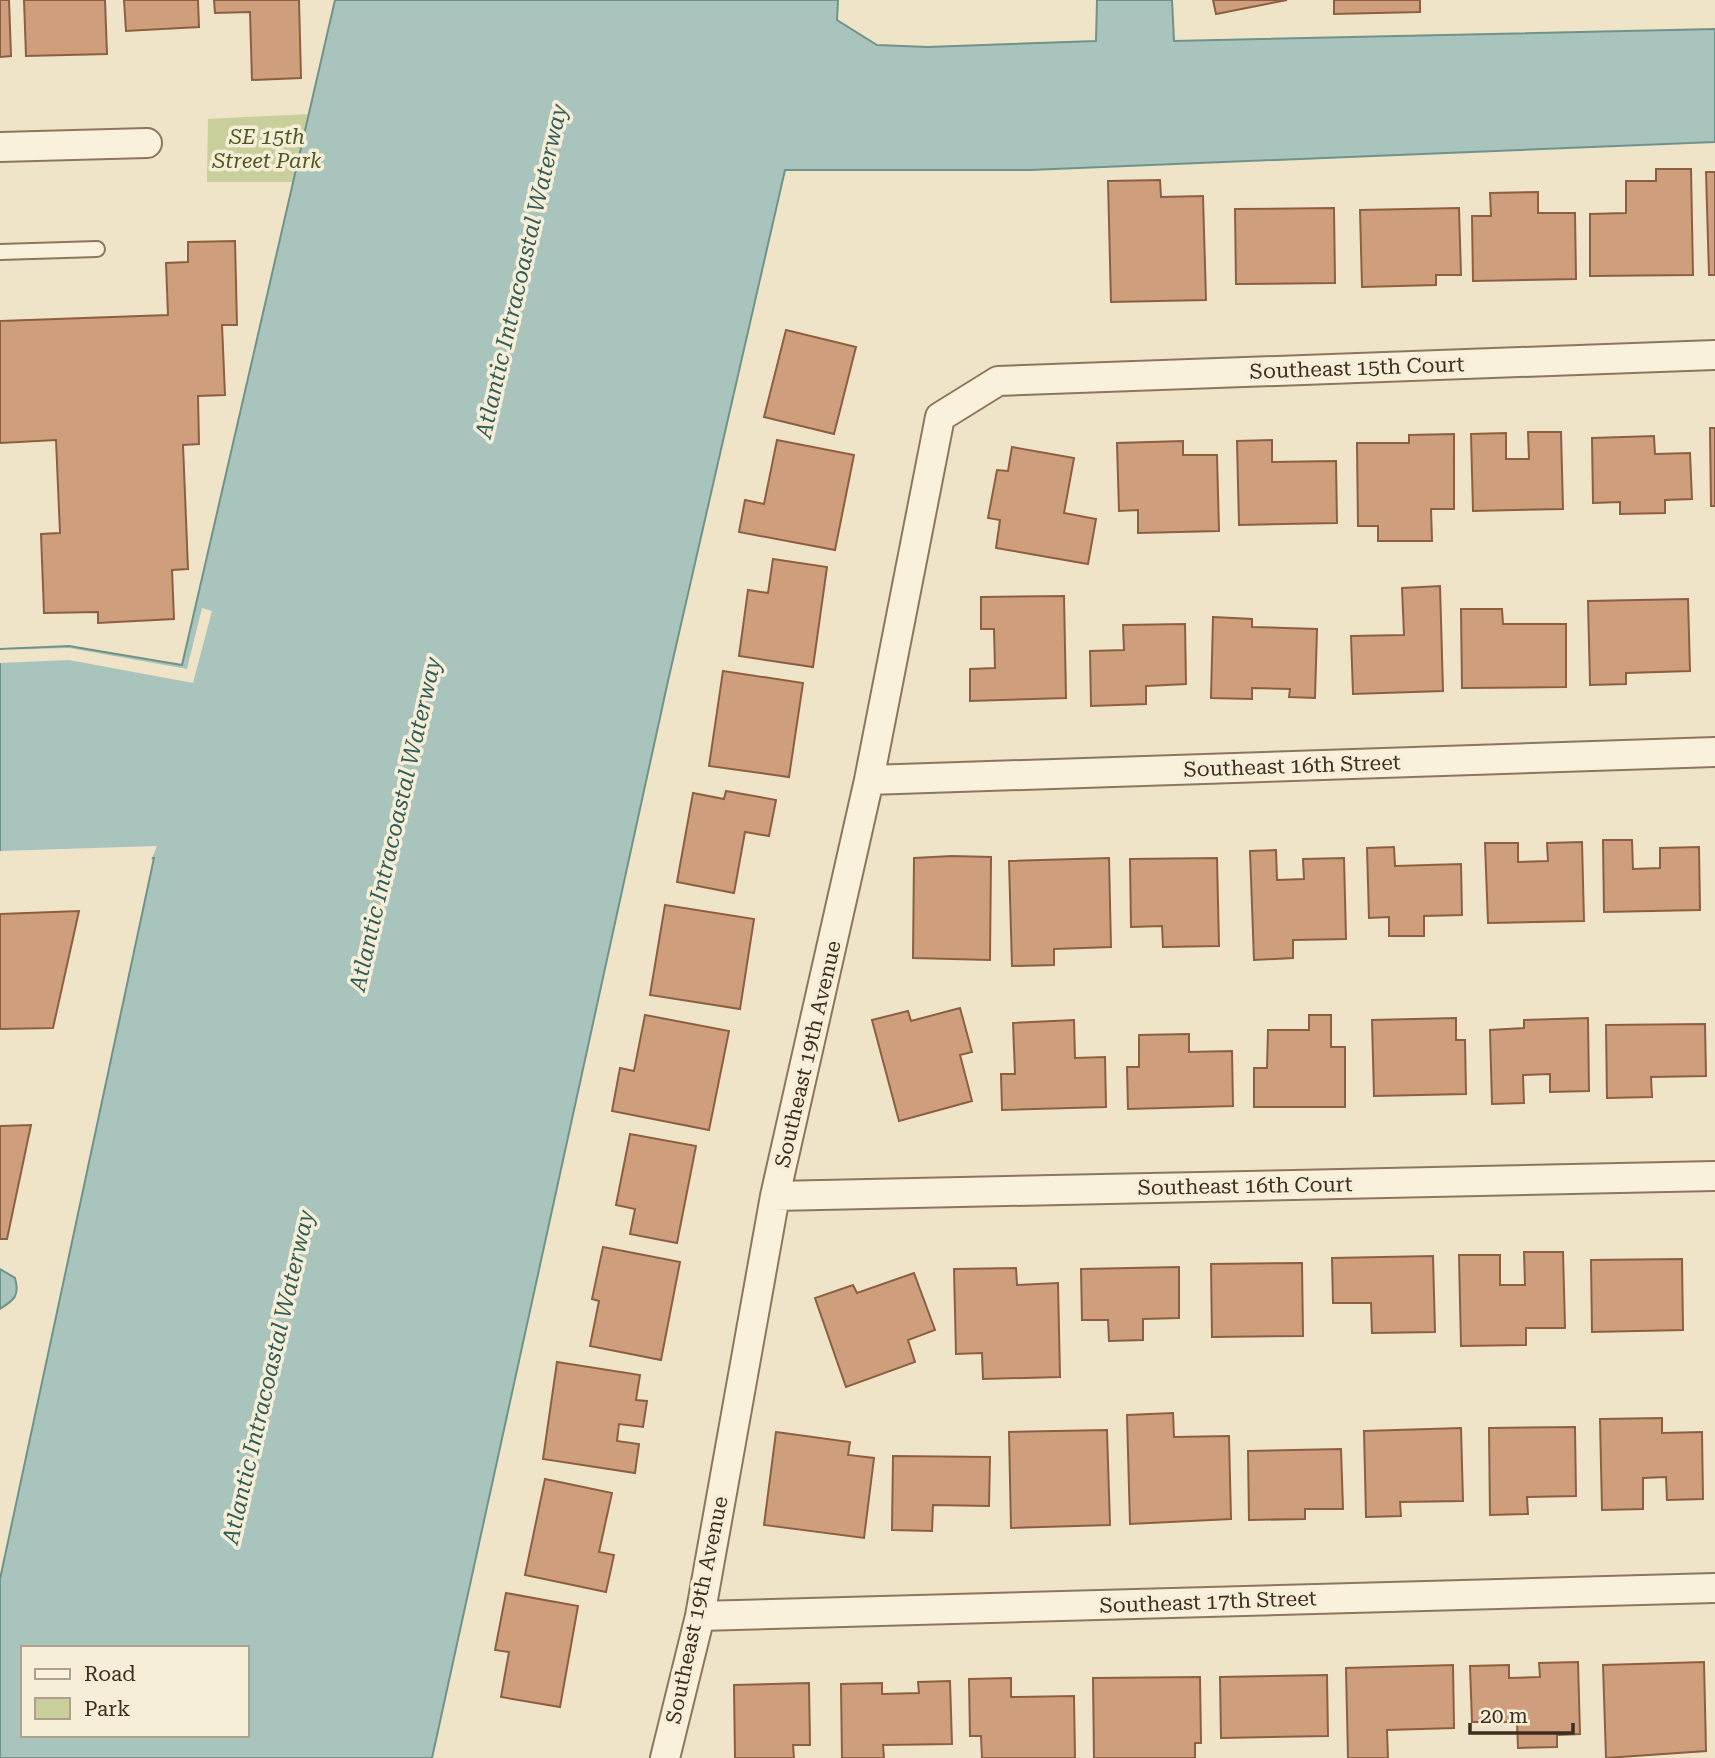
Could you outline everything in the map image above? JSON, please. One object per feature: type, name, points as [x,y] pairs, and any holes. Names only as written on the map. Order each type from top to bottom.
[{"type":"street","points":[[0,146],[147,143]]},
{"type":"street","name":"Southeast 15th Court","points":[[998,381],[1715,355]]},
{"type":"street","name":"Southeast 19th Avenue","points":[[664,1758],[700,1616],[775,1196],[869,780],[940,417],[998,381]]},
{"type":"street","name":"Southeast 16th Street","points":[[869,780],[1715,752]]},
{"type":"street","name":"Southeast 16th Court","points":[[775,1196],[1715,1176]]},
{"type":"street","name":"Southeast 17th Street","points":[[700,1616],[1715,1588]]},
{"type":"lane","points":[[0,252],[97,249]]},
{"type":"green space","name":"SE 15th Street Park","points":[[309,114],[294,182],[207,182],[208,119]]},
{"type":"water","name":"Atlantic Intracoastal Waterway","points":[[335,0],[838,0],[837,20],[877,45],[928,47],[1096,41],[1097,0],[1172,0],[1174,41],[1715,29],[1715,142],[1030,170],[785,170],[668,681],[432,1758],[0,1758],[0,1579],[154,858],[0,861],[0,649],[69,646],[182,665]]},
{"type":"water","points":[[0,1269],[15,1278],[17,1289],[12,1300],[0,1309]]},
{"type":"pier","points":[[202,608],[212,611],[193,683],[69,660],[0,663],[0,650],[69,648],[187,669]]},
{"type":"pier","points":[[157,846],[151,860],[0,864],[0,851]]},
{"type":"building","points":[[0,0],[9,0],[11,56],[0,57]]},
{"type":"building","points":[[24,0],[105,0],[107,54],[26,56]]},
{"type":"building","points":[[124,0],[198,0],[199,27],[126,31]]},
{"type":"building","points":[[214,0],[299,0],[301,78],[252,80],[250,12],[215,13]]},
{"type":"building","points":[[1213,0],[1287,0],[1216,14]]},
{"type":"building","points":[[1334,0],[1420,0],[1420,12],[1334,14]]},
{"type":"building","points":[[1656,169],[1691,169],[1693,275],[1590,276],[1590,214],[1626,213],[1626,181],[1656,181]]},
{"type":"building","points":[[1706,172],[1715,172],[1715,275],[1709,275]]},
{"type":"building","points":[[1160,180],[1161,197],[1203,196],[1206,300],[1111,302],[1108,181]]},
{"type":"building","points":[[1538,192],[1538,213],[1575,213],[1576,279],[1473,281],[1472,216],[1491,216],[1490,193]]},
{"type":"building","points":[[1334,208],[1335,283],[1236,284],[1235,209]]},
{"type":"building","points":[[1459,208],[1461,275],[1436,275],[1436,285],[1362,287],[1360,210]]},
{"type":"building","points":[[235,241],[237,325],[222,325],[225,395],[198,396],[199,444],[183,445],[188,569],[172,570],[174,619],[98,623],[98,612],[44,613],[41,534],[60,533],[56,440],[0,443],[0,321],[168,315],[166,263],[188,262],[188,242]]},
{"type":"building","points":[[786,330],[856,347],[834,434],[764,417]]},
{"type":"building","points":[[1710,428],[1715,428],[1715,506],[1711,506]]},
{"type":"building","points":[[1528,432],[1561,432],[1563,509],[1473,511],[1471,434],[1506,433],[1506,459],[1529,459]]},
{"type":"building","points":[[1454,434],[1454,509],[1431,509],[1432,541],[1378,541],[1378,526],[1358,526],[1357,443],[1409,443],[1409,435]]},
{"type":"building","points":[[1654,436],[1655,454],[1690,453],[1692,499],[1665,500],[1665,513],[1620,514],[1620,502],[1593,503],[1592,438]]},
{"type":"building","points":[[777,440],[854,455],[835,550],[739,532],[745,500],[764,504]]},
{"type":"building","points":[[1272,440],[1272,462],[1336,461],[1337,523],[1239,525],[1237,441]]},
{"type":"building","points":[[1183,441],[1183,455],[1217,455],[1219,531],[1138,533],[1138,510],[1119,511],[1117,443]]},
{"type":"building","points":[[1012,447],[1074,458],[1064,513],[1096,519],[1088,564],[996,548],[1000,520],[988,518],[997,470],[1008,471]]},
{"type":"building","points":[[773,559],[827,567],[813,667],[739,656],[748,590],[768,593]]},
{"type":"building","points":[[1440,586],[1443,691],[1353,694],[1351,636],[1404,635],[1402,588]]},
{"type":"building","points":[[1064,596],[1066,698],[970,701],[970,669],[995,668],[994,629],[981,629],[981,597]]},
{"type":"building","points":[[1688,599],[1690,671],[1626,673],[1626,684],[1590,685],[1588,601]]},
{"type":"building","points":[[1461,609],[1502,609],[1503,624],[1566,624],[1566,687],[1462,688]]},
{"type":"building","points":[[1213,617],[1252,619],[1252,627],[1317,629],[1315,698],[1289,697],[1290,689],[1252,688],[1252,699],[1211,698]]},
{"type":"building","points":[[1185,624],[1186,684],[1146,686],[1146,704],[1091,706],[1090,651],[1124,650],[1123,625]]},
{"type":"building","points":[[723,671],[803,683],[789,777],[709,766]]},
{"type":"building","points":[[726,791],[776,800],[769,836],[745,832],[734,893],[677,882],[693,793],[724,799]]},
{"type":"building","points":[[1603,840],[1632,840],[1633,869],[1660,868],[1660,848],[1699,847],[1700,910],[1604,912]]},
{"type":"building","points":[[1582,842],[1584,921],[1488,923],[1485,843],[1518,843],[1518,862],[1548,861],[1547,843]]},
{"type":"building","points":[[1394,847],[1395,866],[1461,864],[1462,915],[1424,916],[1424,936],[1389,936],[1389,917],[1369,918],[1367,848]]},
{"type":"building","points":[[1276,850],[1277,880],[1304,879],[1303,859],[1344,858],[1346,939],[1293,940],[1293,958],[1254,960],[1250,851]]},
{"type":"building","points":[[991,857],[990,960],[913,958],[914,858]]},
{"type":"building","points":[[1109,858],[1111,947],[1054,949],[1054,965],[1012,966],[1009,861]]},
{"type":"building","points":[[1217,858],[1219,946],[1163,947],[1162,926],[1131,927],[1130,859]]},
{"type":"building","points":[[665,905],[754,919],[740,1009],[650,995]]},
{"type":"building","points":[[79,911],[53,1028],[0,1029],[0,914]]},
{"type":"building","points":[[960,1008],[972,1052],[960,1055],[972,1101],[899,1121],[872,1020],[908,1011],[911,1021]]},
{"type":"building","points":[[645,1015],[729,1031],[709,1130],[612,1111],[620,1068],[634,1071]]},
{"type":"building","points":[[1309,1015],[1331,1015],[1331,1047],[1345,1047],[1345,1107],[1254,1107],[1254,1068],[1267,1068],[1268,1030],[1309,1030]]},
{"type":"building","points":[[1456,1018],[1456,1040],[1465,1040],[1466,1094],[1374,1096],[1372,1020]]},
{"type":"building","points":[[1588,1018],[1589,1091],[1550,1092],[1550,1074],[1523,1075],[1524,1103],[1492,1104],[1490,1030],[1524,1028],[1524,1020]]},
{"type":"building","points":[[1074,1020],[1075,1058],[1105,1057],[1106,1107],[1002,1110],[1001,1074],[1015,1074],[1013,1023]]},
{"type":"building","points":[[1705,1024],[1706,1076],[1651,1077],[1652,1097],[1607,1098],[1606,1025]]},
{"type":"building","points":[[1189,1034],[1189,1052],[1232,1051],[1233,1106],[1128,1109],[1127,1067],[1139,1067],[1139,1035]]},
{"type":"building","points":[[31,1125],[7,1239],[0,1239],[0,1126]]},
{"type":"building","points":[[630,1134],[696,1146],[677,1243],[630,1234],[635,1209],[616,1205]]},
{"type":"building","points":[[603,1247],[680,1262],[661,1360],[590,1346],[599,1301],[592,1299]]},
{"type":"building","points":[[1524,1252],[1563,1252],[1565,1328],[1526,1328],[1526,1345],[1461,1346],[1459,1255],[1500,1255],[1500,1285],[1525,1285]]},
{"type":"building","points":[[1433,1256],[1435,1332],[1372,1333],[1371,1303],[1333,1303],[1332,1258]]},
{"type":"building","points":[[1682,1259],[1683,1330],[1592,1332],[1591,1260]]},
{"type":"building","points":[[1302,1263],[1303,1336],[1212,1337],[1211,1264]]},
{"type":"building","points":[[1179,1267],[1179,1318],[1143,1319],[1143,1340],[1109,1341],[1108,1320],[1082,1320],[1081,1269]]},
{"type":"building","points":[[1016,1268],[1017,1285],[1058,1283],[1060,1377],[983,1379],[982,1353],[956,1354],[954,1269]]},
{"type":"building","points":[[914,1273],[935,1330],[908,1340],[915,1362],[846,1387],[815,1298],[853,1285],[857,1293]]},
{"type":"building","points":[[557,1362],[640,1375],[636,1400],[647,1401],[643,1427],[619,1424],[617,1441],[639,1444],[635,1473],[543,1459]]},
{"type":"building","points":[[1173,1413],[1174,1437],[1229,1436],[1231,1519],[1130,1524],[1127,1415]]},
{"type":"building","points":[[1662,1418],[1662,1433],[1702,1432],[1703,1499],[1667,1500],[1666,1477],[1643,1478],[1643,1509],[1602,1510],[1600,1419]]},
{"type":"building","points":[[1575,1427],[1576,1496],[1527,1497],[1528,1514],[1490,1515],[1489,1428]]},
{"type":"building","points":[[1461,1428],[1463,1501],[1400,1502],[1401,1516],[1366,1517],[1364,1431]]},
{"type":"building","points":[[1107,1430],[1110,1525],[1011,1528],[1009,1432]]},
{"type":"building","points":[[776,1432],[850,1442],[848,1455],[874,1458],[864,1538],[764,1525]]},
{"type":"building","points":[[1341,1449],[1343,1509],[1305,1509],[1305,1519],[1249,1520],[1248,1451]]},
{"type":"building","points":[[893,1456],[990,1457],[989,1506],[933,1505],[932,1531],[892,1530]]},
{"type":"building","points":[[545,1479],[612,1493],[599,1552],[614,1555],[606,1592],[525,1575]]},
{"type":"building","points":[[506,1593],[578,1606],[560,1707],[501,1697],[509,1652],[495,1650]]},
{"type":"building","points":[[1578,1662],[1580,1734],[1557,1735],[1557,1747],[1518,1748],[1517,1722],[1472,1722],[1470,1666],[1509,1665],[1509,1678],[1540,1677],[1539,1663]]},
{"type":"building","points":[[1704,1662],[1706,1751],[1606,1758],[1603,1665]]},
{"type":"building","points":[[1453,1665],[1454,1728],[1387,1730],[1388,1758],[1348,1758],[1346,1668]]},
{"type":"building","points":[[1327,1675],[1328,1736],[1221,1738],[1220,1677]]},
{"type":"building","points":[[1200,1677],[1201,1743],[1195,1743],[1195,1758],[1094,1758],[1093,1678]]},
{"type":"building","points":[[1011,1678],[1011,1697],[1074,1696],[1075,1758],[982,1758],[981,1736],[970,1736],[969,1679]]},
{"type":"building","points":[[950,1681],[952,1744],[883,1745],[884,1758],[842,1758],[841,1684],[882,1683],[882,1694],[919,1693],[918,1682]]},
{"type":"building","points":[[809,1683],[810,1745],[793,1745],[794,1758],[735,1758],[734,1685]]}]
